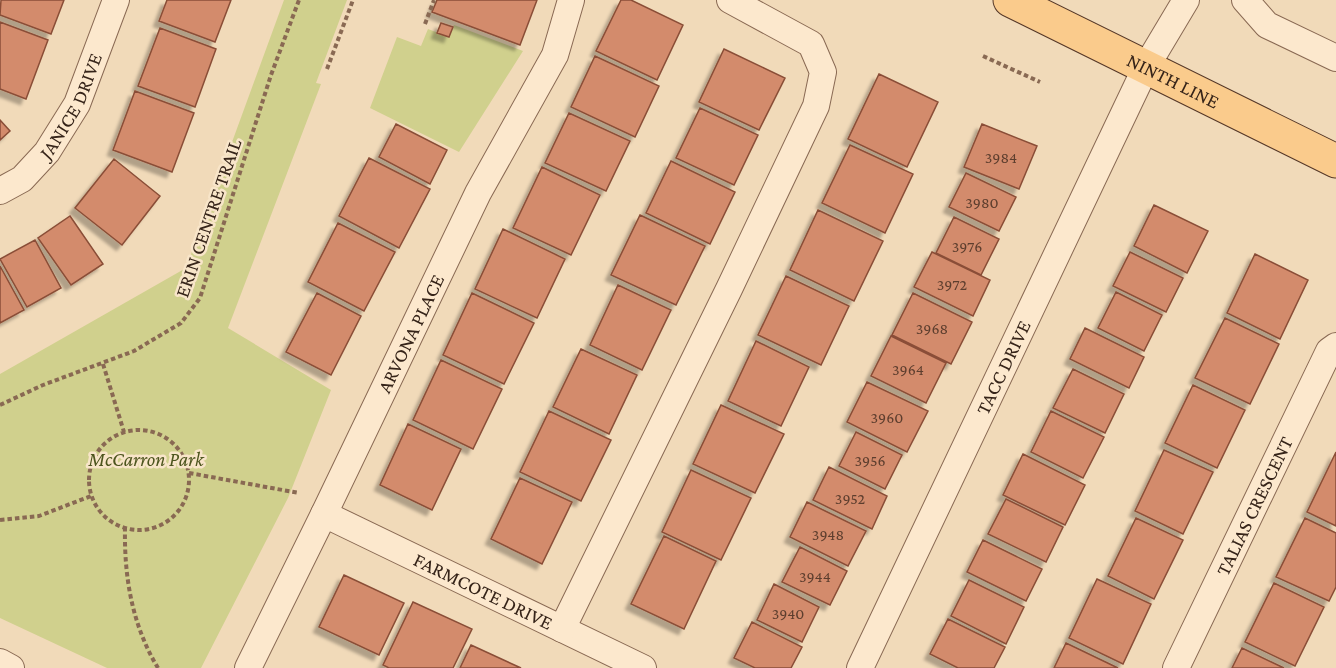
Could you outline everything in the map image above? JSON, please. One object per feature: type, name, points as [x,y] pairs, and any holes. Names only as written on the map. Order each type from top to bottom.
[{"type":"main road","name":"NINTH LINE","points":[[1011,0],[1336,161]]},
{"type":"street","name":"JANICE DRIVE","points":[[0,191],[22,179],[47,152],[77,104],[116,0]]},
{"type":"street","name":"ARVONA PLACE","points":[[248,668],[478,193],[555,55],[571,0]]},
{"type":"street","points":[[562,629],[724,300],[816,106],[823,72],[811,44],[729,0]]},
{"type":"street","name":"TACC DRIVE","points":[[860,668],[1146,67],[1186,0]]},
{"type":"street","points":[[1245,0],[1268,25],[1336,58]]},
{"type":"street","name":"TALIAS CRESCENT","points":[[1176,668],[1329,351],[1336,346]]},
{"type":"street","name":"FARMCOTE DRIVE","points":[[324,514],[643,668]]},
{"type":"street","points":[[0,662],[11,668]]},
{"type":"path","name":"ERIN CENTRE TRAIL","points":[[0,405],[43,385],[134,351],[181,323],[190,314],[200,298],[271,75],[299,0]]},
{"type":"path","points":[[327,69],[353,0]]},
{"type":"path","points":[[425,24],[434,0]]},
{"type":"path","points":[[983,56],[1040,82]]},
{"type":"path","points":[[103,364],[124,432]]},
{"type":"path","points":[[141,429],[158,433],[173,443],[183,457],[189,473],[188,491],[183,504],[171,518],[157,526],[139,530],[112,522],[99,511],[91,496],[88,478],[92,461],[101,447],[124,432],[141,429]]},
{"type":"path","points":[[189,473],[299,493]]},
{"type":"path","points":[[0,520],[39,516],[91,496]]},
{"type":"path","points":[[125,527],[128,585],[133,610],[142,638],[158,668]]},
{"type":"green space","name":"McCarron Park","points":[[284,0],[347,0],[316,83],[321,84],[228,328],[331,390],[288,498],[201,668],[107,668],[0,618],[0,374],[186,268]]},
{"type":"green space","points":[[454,25],[523,51],[459,152],[370,108],[397,37],[421,46],[428,29],[449,37]]},
{"type":"building","points":[[1,0],[64,0],[51,34],[0,15]]},
{"type":"building","points":[[167,0],[231,0],[215,42],[159,21]]},
{"type":"building","points":[[437,0],[537,0],[520,45],[432,12]]},
{"type":"building","points":[[621,0],[631,0],[683,25],[657,80],[596,51]]},
{"type":"building","points":[[0,22],[48,40],[26,99],[0,89]]},
{"type":"building","points":[[441,23],[453,27],[449,37],[437,33]]},
{"type":"building","points":[[160,28],[216,49],[195,107],[138,86]]},
{"type":"building","points":[[724,49],[785,78],[759,130],[699,102]]},
{"type":"building","points":[[595,56],[659,86],[635,137],[571,107]]},
{"type":"building","points":[[879,74],[938,102],[907,167],[848,139]]},
{"type":"building","points":[[135,91],[194,113],[172,172],[113,150]]},
{"type":"building","points":[[700,108],[758,135],[734,185],[676,158]]},
{"type":"building","points":[[569,113],[630,141],[606,191],[545,163]]},
{"type":"building","points":[[0,120],[10,131],[0,140]]},
{"type":"building","points":[[396,124],[447,150],[430,184],[379,157]]},
{"type":"building","points":[[982,124],[1037,146],[1019,189],[964,167]]},
{"type":"building","points":[[850,145],[913,174],[885,233],[822,203]]},
{"type":"building","points":[[369,158],[430,189],[399,248],[339,216]]},
{"type":"building","points":[[114,159],[160,196],[122,245],[75,208]]},
{"type":"building","points":[[671,161],[735,192],[710,244],[646,213]]},
{"type":"building","points":[[542,167],[600,195],[571,255],[513,228]]},
{"type":"building","points":[[966,173],[1016,197],[999,231],[949,207]]},
{"type":"building","points":[[1154,205],[1208,231],[1187,273],[1134,246]]},
{"type":"building","points":[[818,210],[883,241],[854,301],[790,270]]},
{"type":"building","points":[[640,215],[705,246],[676,305],[611,275]]},
{"type":"building","points":[[70,216],[103,264],[71,285],[38,238]]},
{"type":"building","points":[[954,217],[999,239],[981,275],[936,253]]},
{"type":"building","points":[[338,223],[395,252],[364,311],[308,282]]},
{"type":"building","points":[[503,229],[565,259],[537,318],[475,289]]},
{"type":"building","points":[[35,240],[61,288],[27,307],[0,259]]},
{"type":"building","points":[[932,252],[990,280],[973,316],[914,287]]},
{"type":"building","points":[[1130,252],[1183,278],[1166,312],[1113,286]]},
{"type":"building","points":[[1255,254],[1308,280],[1280,339],[1227,313]]},
{"type":"building","points":[[0,266],[24,310],[0,323]]},
{"type":"building","points":[[786,276],[849,306],[821,365],[758,335]]},
{"type":"building","points":[[618,285],[671,310],[642,370],[590,345]]},
{"type":"building","points":[[1116,292],[1162,315],[1144,351],[1098,328]]},
{"type":"building","points":[[317,293],[361,316],[331,375],[286,352]]},
{"type":"building","points":[[472,293],[534,323],[504,384],[443,355]]},
{"type":"building","points":[[913,293],[972,322],[951,364],[892,335]]},
{"type":"building","points":[[1225,318],[1279,344],[1250,404],[1195,378]]},
{"type":"building","points":[[1085,328],[1144,357],[1129,388],[1070,359]]},
{"type":"building","points":[[891,336],[946,363],[926,403],[871,376]]},
{"type":"building","points":[[756,341],[809,367],[781,426],[728,401]]},
{"type":"building","points":[[581,349],[637,375],[609,434],[553,407]]},
{"type":"building","points":[[441,360],[502,389],[473,449],[413,420]]},
{"type":"building","points":[[1073,369],[1124,394],[1105,433],[1053,408]]},
{"type":"building","points":[[867,382],[928,411],[907,452],[847,422]]},
{"type":"building","points":[[1193,385],[1245,410],[1217,468],[1165,443]]},
{"type":"building","points":[[721,405],[784,434],[755,493],[693,464]]},
{"type":"building","points":[[549,411],[611,440],[581,501],[520,472]]},
{"type":"building","points":[[1051,411],[1104,437],[1083,478],[1031,452]]},
{"type":"building","points":[[408,424],[461,449],[432,510],[380,485]]},
{"type":"building","points":[[856,432],[902,455],[885,489],[839,466]]},
{"type":"building","points":[[1164,450],[1213,472],[1183,534],[1135,511]]},
{"type":"building","points":[[1336,452],[1336,526],[1307,512]]},
{"type":"building","points":[[1023,454],[1085,485],[1065,525],[1003,495]]},
{"type":"building","points":[[829,467],[887,496],[872,529],[813,500]]},
{"type":"building","points":[[691,470],[751,498],[721,560],[662,532]]},
{"type":"building","points":[[520,478],[572,502],[542,564],[491,539]]},
{"type":"building","points":[[1006,499],[1063,527],[1046,562],[988,534]]},
{"type":"building","points":[[807,502],[866,531],[848,566],[790,537]]},
{"type":"building","points":[[1136,518],[1183,540],[1154,599],[1108,576]]},
{"type":"building","points":[[1305,518],[1336,533],[1336,587],[1329,601],[1276,577]]},
{"type":"building","points":[[664,536],[716,561],[684,629],[631,604]]},
{"type":"building","points":[[983,540],[1042,569],[1026,601],[967,572]]},
{"type":"building","points":[[800,547],[847,571],[830,605],[782,582]]},
{"type":"building","points":[[344,575],[404,603],[379,655],[319,627]]},
{"type":"building","points":[[1097,579],[1151,604],[1123,664],[1069,638]]},
{"type":"building","points":[[969,580],[1024,607],[1006,644],[951,616]]},
{"type":"building","points":[[1274,583],[1324,607],[1295,666],[1245,642]]},
{"type":"building","points":[[774,584],[819,607],[802,642],[757,620]]},
{"type":"building","points":[[413,602],[472,629],[453,668],[389,668],[383,665]]},
{"type":"building","points":[[948,619],[1005,647],[994,668],[958,668],[930,654]]},
{"type":"building","points":[[752,622],[802,647],[791,668],[755,668],[734,658]]},
{"type":"building","points":[[1066,643],[1118,668],[1054,668]]},
{"type":"building","points":[[471,645],[521,668],[460,668]]},
{"type":"building","points":[[1242,648],[1284,668],[1232,668]]}]
